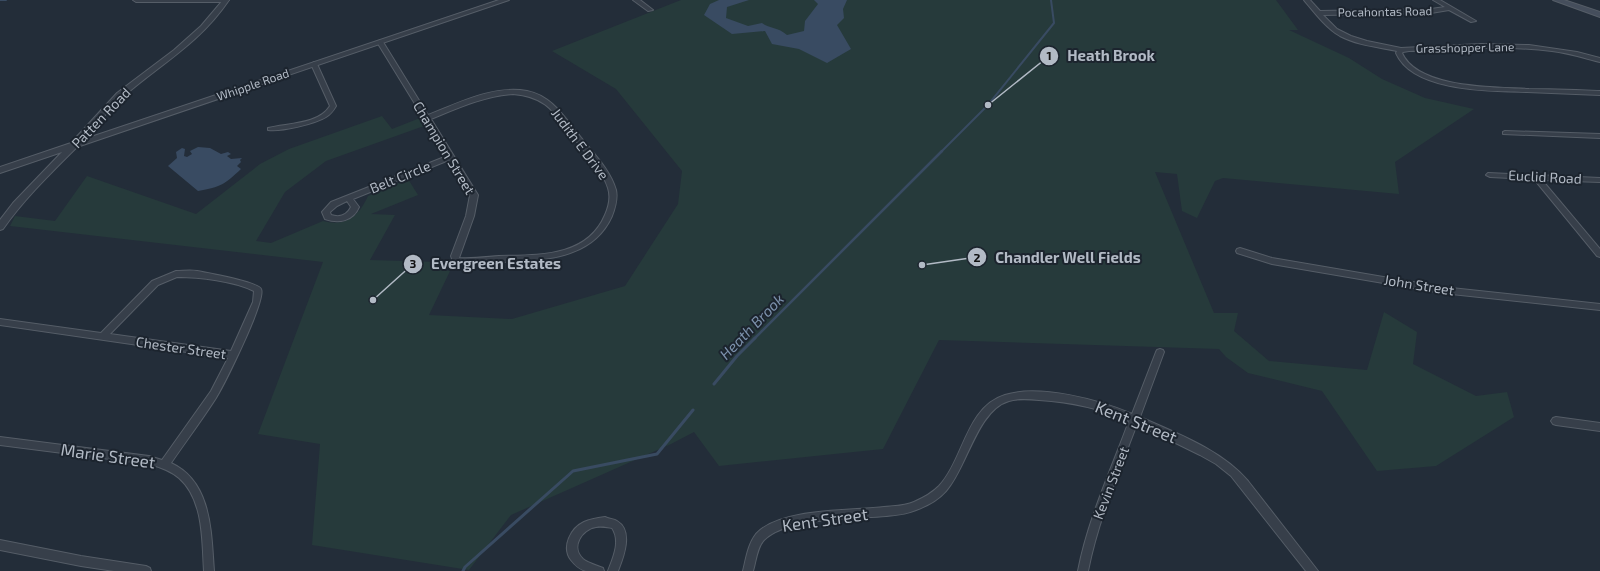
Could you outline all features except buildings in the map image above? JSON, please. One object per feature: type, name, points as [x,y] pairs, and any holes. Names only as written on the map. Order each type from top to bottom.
[{"type":"main road","points":[[1557,0],[1570,2],[1600,16]]},
{"type":"street","points":[[136,0],[226,0]]},
{"type":"street","name":"Patten Road","points":[[0,227],[27,191],[74,146],[114,101],[189,42],[213,18],[226,0]]},
{"type":"street","name":"Whipple Road","points":[[0,170],[506,0]]},
{"type":"street","points":[[636,0],[650,10]]},
{"type":"street","points":[[1308,0],[1335,30],[1342,34],[1358,40],[1401,50]]},
{"type":"street","points":[[1436,0],[1473,20]]},
{"type":"street","name":"Pocahontas Road","points":[[1320,13],[1431,11],[1451,8]]},
{"type":"street","name":"Champion Street","points":[[380,42],[470,188],[475,202],[455,256],[456,260]]},
{"type":"street","name":"Grasshopper Lane","points":[[1600,60],[1566,51],[1530,47],[1408,49],[1401,50],[1400,57],[1403,62],[1414,70],[1431,78],[1458,86],[1485,89],[1600,93]]},
{"type":"street","points":[[270,128],[282,128],[306,122],[325,115],[332,109],[333,106],[314,64]]},
{"type":"street","name":"Judith E Drive","points":[[427,118],[496,94],[517,92],[536,96],[546,100],[569,127],[608,179],[613,190],[613,204],[608,216],[593,239],[583,246],[552,257],[456,260]]},
{"type":"street","points":[[1505,132],[1600,136]]},
{"type":"street","name":"Belt Circle","points":[[349,198],[450,157]]},
{"type":"street","name":"Euclid Road","points":[[1490,174],[1600,180]]},
{"type":"street","points":[[1536,177],[1600,254]]},
{"type":"street","name":"John Street","points":[[1240,251],[1272,261],[1442,290],[1600,307]]},
{"type":"street","points":[[102,337],[155,283],[176,274],[196,274],[248,285],[258,290],[257,302],[234,355]]},
{"type":"street","name":"Chester Street","points":[[0,322],[234,355],[214,394],[164,465]]},
{"type":"street","name":"Kevin Street","points":[[1083,571],[1088,546],[1096,521],[1136,419],[1160,352]]},
{"type":"street","name":"Kent Street","points":[[748,571],[755,547],[760,537],[780,524],[797,520],[890,511],[913,507],[940,492],[950,480],[977,426],[986,412],[998,402],[1009,397],[1022,395],[1045,396],[1096,404],[1136,419],[1198,448],[1217,459],[1236,474],[1313,571]]},
{"type":"street","points":[[1556,421],[1596,426],[1600,434]]},
{"type":"street","name":"Marie Street","points":[[0,441],[149,460],[180,473],[194,488],[201,502],[204,517],[209,571]]},
{"type":"street","points":[[598,571],[579,562],[574,556],[572,546],[575,537],[581,528],[590,523],[601,521],[615,525],[622,537],[621,546],[613,571]]},
{"type":"street","points":[[0,545],[81,561],[146,571]]},
{"type":"green space","points":[[681,0],[1276,0],[1298,30],[1289,30],[1349,58],[1382,79],[1425,98],[1474,109],[1395,162],[1399,194],[1223,178],[1215,181],[1197,218],[1182,211],[1177,174],[1155,172],[1214,313],[1238,313],[1234,331],[1269,361],[1367,370],[1384,312],[1417,332],[1413,364],[1476,396],[1507,392],[1514,417],[1436,466],[1377,471],[1322,391],[1248,373],[1226,357],[1219,349],[939,340],[883,449],[719,466],[694,432],[671,444],[511,515],[469,570],[312,545],[320,444],[258,434],[323,262],[10,226],[15,216],[55,221],[87,176],[196,214],[260,164],[289,149],[382,116],[392,129],[420,118],[424,126],[326,161],[285,192],[256,241],[271,243],[323,221],[345,221],[356,214],[368,196],[408,179],[418,195],[371,214],[395,215],[370,260],[439,262],[435,269],[450,271],[429,315],[512,319],[625,286],[678,204],[682,171],[616,89],[552,51]]},
{"type":"water","points":[[719,0],[749,0],[727,7],[726,18],[748,26],[762,23],[787,35],[804,31],[805,21],[818,4],[814,0],[847,0],[843,9],[844,18],[837,25],[851,49],[827,63],[799,49],[772,44],[765,31],[732,34],[704,15],[710,4]]},
{"type":"water","points":[[198,147],[210,148],[221,154],[228,152],[231,154],[227,156],[231,159],[242,158],[240,160],[241,162],[237,166],[241,169],[222,184],[198,191],[168,166],[177,158],[176,152],[182,148],[185,149],[184,156],[187,157],[192,154],[190,151]]},
{"type":"waterway","points":[[0,0],[6,0]]},
{"type":"waterway","name":"Heath Brook","points":[[714,384],[737,356],[988,105],[1054,23],[1051,0]]},
{"type":"waterway","name":"Heath Brook","points":[[463,571],[465,567],[573,471],[657,454],[693,410]]},
{"type":"place","name":"Heath Brook","points":[[988,105]]},
{"type":"place","name":"Chandler Well Fields","points":[[922,265]]},
{"type":"place","name":"Evergreen Estates","points":[[373,300]]}]
